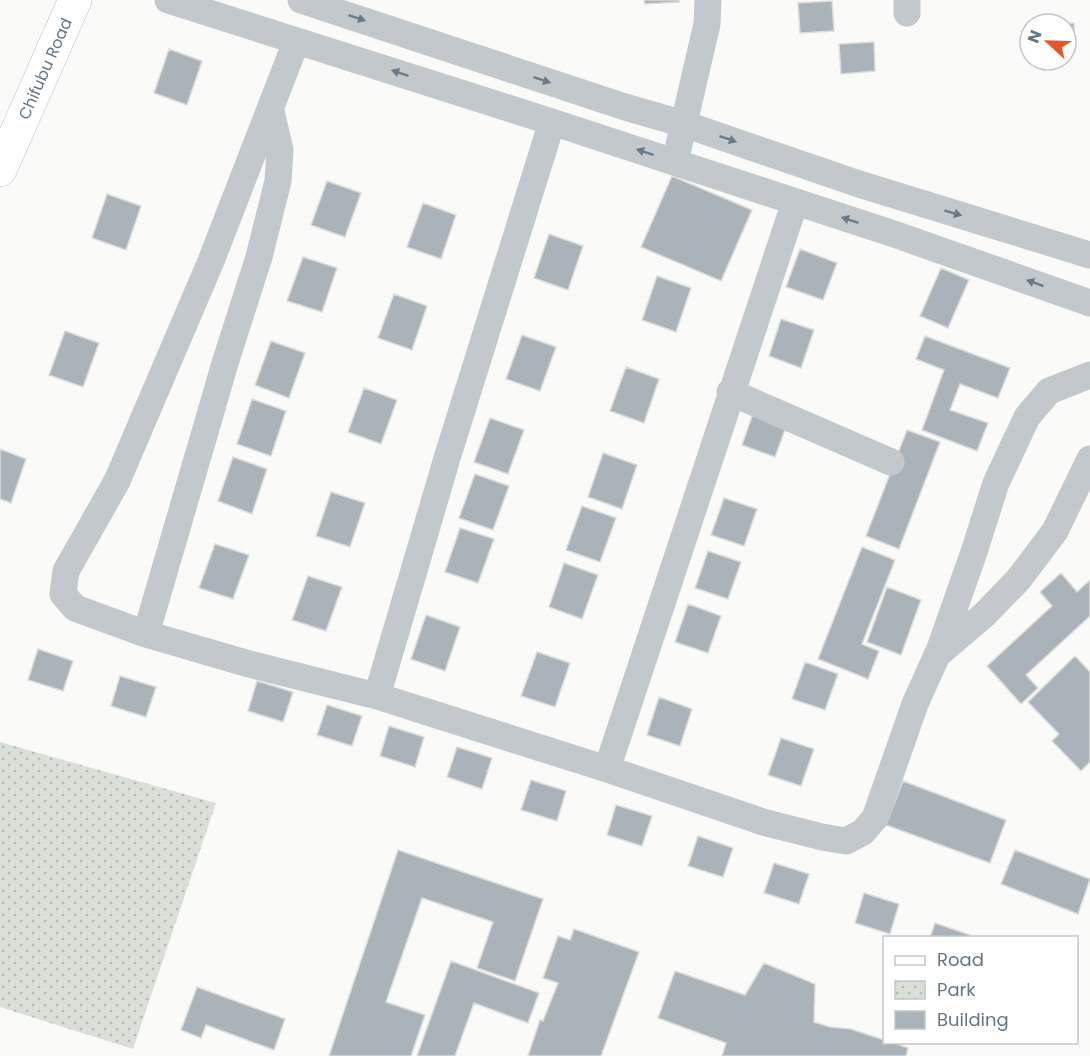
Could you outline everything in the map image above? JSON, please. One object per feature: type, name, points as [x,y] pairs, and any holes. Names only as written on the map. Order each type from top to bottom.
[{"type":"main road","name":"Chifubu Road","points":[[0,170],[75,0]]},
{"type":"street","points":[[168,0],[675,162],[894,234],[1090,303]]},
{"type":"street","points":[[301,0],[625,107],[684,124],[906,199],[1090,255]]},
{"type":"street","points":[[675,162],[707,24],[708,0]]},
{"type":"street","points":[[296,42],[211,261],[117,481],[66,571],[63,594],[75,608],[146,634],[249,664],[377,696],[607,769],[763,822],[846,841],[863,832],[875,818],[915,704],[937,655],[996,483],[1027,417],[1049,392],[1090,375]]},
{"type":"street","points":[[446,88],[456,51]]},
{"type":"street","points":[[146,634],[226,360],[259,257],[278,181],[279,150],[271,111]]},
{"type":"street","points":[[377,696],[448,455],[552,122]]},
{"type":"street","points":[[894,234],[906,199]]},
{"type":"street","points":[[607,769],[730,392],[795,202]]},
{"type":"street","points":[[730,392],[891,462]]},
{"type":"street","points":[[937,655],[984,615],[1018,580],[1054,531],[1090,459]]},
{"type":"green space","points":[[0,742],[216,803],[133,1049],[0,1007]]},
{"type":"building","points":[[644,0],[679,0],[679,2],[645,4]]},
{"type":"building","points":[[832,1],[834,31],[800,33],[798,3]]},
{"type":"building","points":[[874,42],[875,71],[841,74],[839,44]]},
{"type":"building","points":[[169,49],[202,61],[187,105],[154,93]]},
{"type":"building","points":[[672,176],[752,210],[721,281],[641,247]]},
{"type":"building","points":[[327,181],[361,193],[345,237],[311,225]]},
{"type":"building","points":[[107,194],[141,206],[126,250],[92,238]]},
{"type":"building","points":[[423,203],[456,215],[441,259],[407,247]]},
{"type":"building","points":[[549,234],[583,246],[568,290],[534,278]]},
{"type":"building","points":[[800,249],[837,263],[823,300],[786,287]]},
{"type":"building","points":[[303,257],[337,268],[322,312],[287,301]]},
{"type":"building","points":[[941,268],[969,280],[948,328],[920,316]]},
{"type":"building","points":[[657,276],[691,288],[676,332],[642,320]]},
{"type":"building","points":[[394,294],[427,306],[412,350],[378,338]]},
{"type":"building","points":[[781,319],[814,330],[801,368],[769,356]]},
{"type":"building","points":[[65,331],[99,343],[83,387],[49,375]]},
{"type":"building","points":[[522,335],[556,347],[540,391],[506,379]]},
{"type":"building","points":[[925,336],[1010,368],[998,398],[960,384],[950,410],[988,423],[977,451],[922,430],[944,370],[916,359]]},
{"type":"building","points":[[271,341],[305,353],[289,398],[255,385]]},
{"type":"building","points":[[626,367],[659,379],[644,423],[610,411]]},
{"type":"building","points":[[364,388],[397,400],[381,444],[348,432]]},
{"type":"building","points":[[252,399],[286,411],[271,456],[237,444]]},
{"type":"building","points":[[757,402],[791,413],[775,457],[742,445]]},
{"type":"building","points":[[490,418],[524,430],[508,474],[474,462]]},
{"type":"building","points":[[907,430],[940,442],[899,549],[866,536]]},
{"type":"building","points":[[0,449],[26,459],[11,503],[0,499]]},
{"type":"building","points":[[603,453],[637,465],[622,509],[588,497]]},
{"type":"building","points":[[233,457],[267,469],[252,514],[218,501]]},
{"type":"building","points":[[475,474],[509,486],[493,530],[459,518]]},
{"type":"building","points":[[331,492],[365,503],[350,547],[316,536]]},
{"type":"building","points":[[724,498],[757,509],[744,546],[711,535]]},
{"type":"building","points":[[582,506],[616,518],[600,562],[566,550]]},
{"type":"building","points":[[460,528],[494,539],[478,583],[445,572]]},
{"type":"building","points":[[215,544],[249,555],[233,599],[199,588]]},
{"type":"building","points":[[862,547],[895,560],[862,644],[879,651],[868,679],[818,659]]},
{"type":"building","points":[[708,551],[741,562],[728,599],[695,588]]},
{"type":"building","points":[[564,563],[598,575],[582,619],[549,607]]},
{"type":"building","points":[[1061,573],[1077,592],[1090,580],[1090,616],[1026,675],[1038,688],[1021,704],[987,666],[1052,606],[1040,592]]},
{"type":"building","points":[[308,576],[342,587],[326,631],[292,620]]},
{"type":"building","points":[[887,587],[921,600],[901,655],[867,642]]},
{"type":"building","points":[[688,604],[721,616],[708,653],[675,642]]},
{"type":"building","points":[[426,615],[460,627],[445,671],[411,659]]},
{"type":"building","points":[[38,649],[73,661],[63,691],[28,680]]},
{"type":"building","points":[[537,652],[570,663],[555,707],[521,696]]},
{"type":"building","points":[[1075,656],[1090,672],[1090,762],[1081,771],[1052,741],[1059,734],[1028,702]]},
{"type":"building","points":[[805,662],[838,674],[825,710],[792,699]]},
{"type":"building","points":[[120,676],[156,687],[146,717],[111,706]]},
{"type":"building","points":[[257,681],[293,692],[283,722],[248,711]]},
{"type":"building","points":[[659,697],[692,709],[680,746],[647,735]]},
{"type":"building","points":[[327,705],[362,716],[352,746],[317,735]]},
{"type":"building","points":[[389,726],[424,737],[415,767],[380,756]]},
{"type":"building","points":[[781,738],[814,749],[801,786],[768,775]]},
{"type":"building","points":[[457,747],[492,758],[482,789],[447,777]]},
{"type":"building","points":[[531,780],[566,791],[557,821],[521,810]]},
{"type":"building","points":[[903,781],[1006,820],[990,863],[886,825]]},
{"type":"building","points":[[616,805],[652,816],[642,846],[607,835]]},
{"type":"building","points":[[698,836],[733,848],[723,877],[688,866]]},
{"type":"building","points":[[398,850],[543,899],[515,981],[477,968],[493,922],[422,898],[386,1002],[425,1015],[411,1056],[329,1056]]},
{"type":"building","points":[[1015,850],[1090,879],[1078,914],[1001,884]]},
{"type":"building","points":[[774,863],[809,874],[799,904],[764,893]]},
{"type":"building","points":[[864,893],[899,904],[890,934],[855,923]]},
{"type":"building","points":[[935,923],[970,935],[970,936],[931,936]]},
{"type":"building","points":[[574,929],[639,952],[601,1056],[528,1056],[540,1020],[543,1021],[558,983],[543,978],[558,936],[570,940]]},
{"type":"building","points":[[451,961],[539,993],[528,1023],[474,1003],[455,1056],[417,1056]]},
{"type":"building","points":[[764,963],[815,984],[814,1022],[830,1027],[851,1029],[883,1040],[883,1044],[897,1044],[908,1048],[906,1056],[722,1056],[726,1043],[658,1018],[675,971],[745,995]]},
{"type":"building","points":[[197,987],[285,1019],[274,1050],[206,1025],[201,1038],[181,1030]]}]
